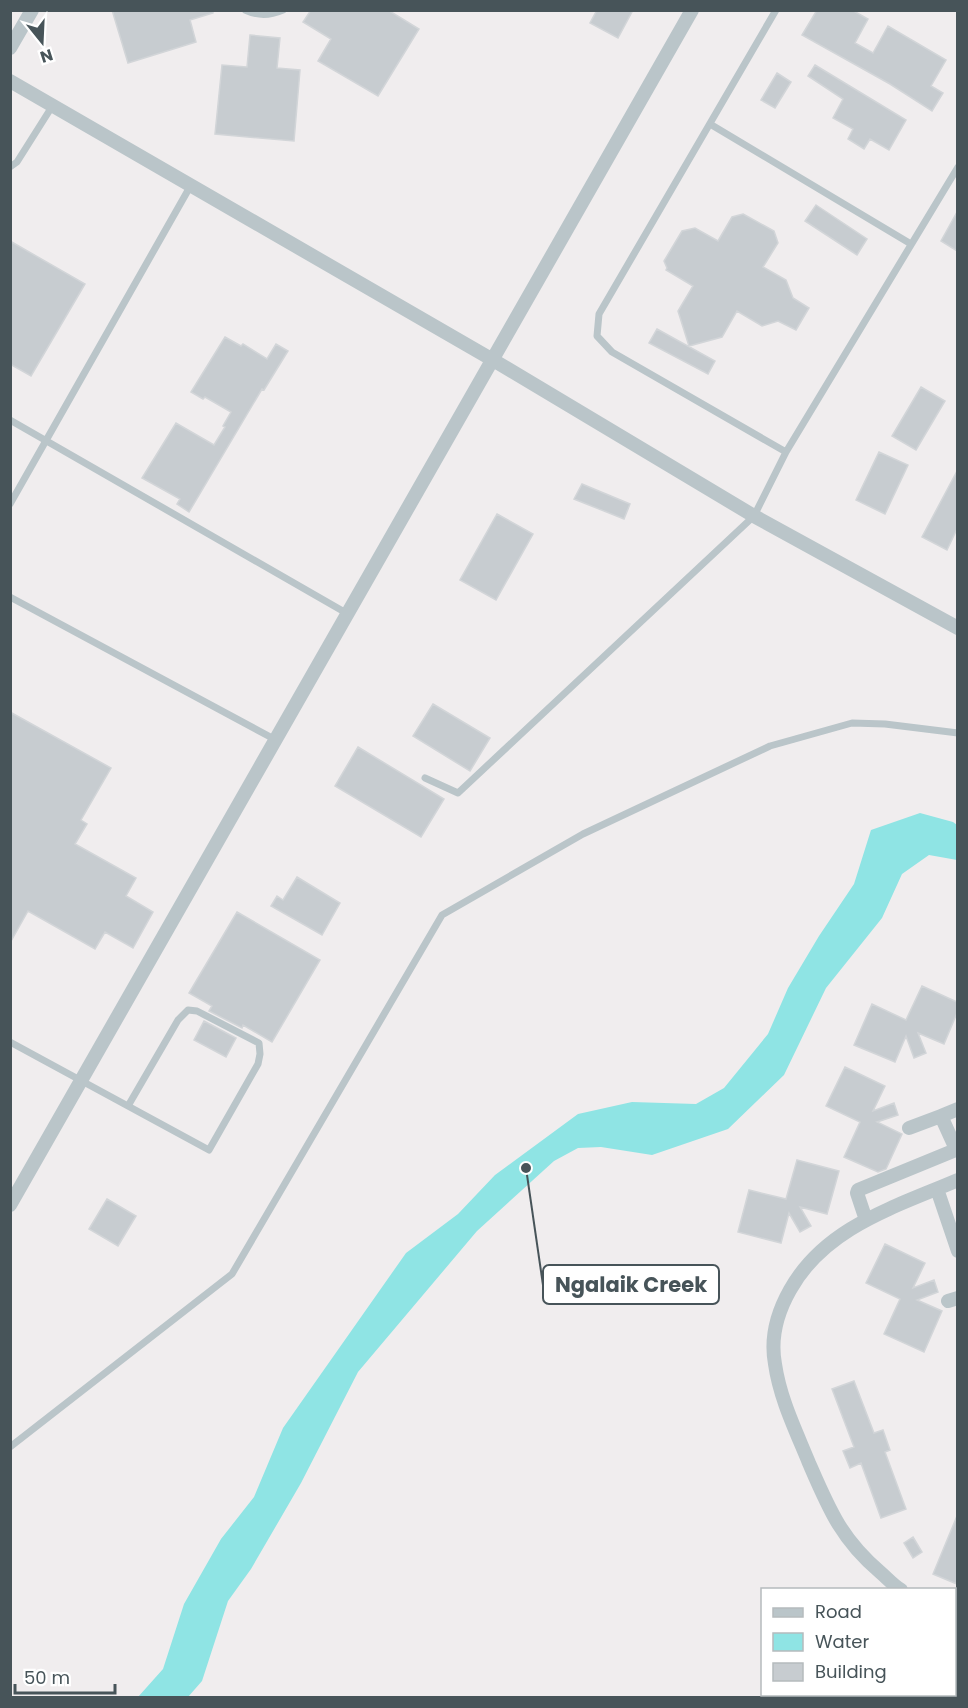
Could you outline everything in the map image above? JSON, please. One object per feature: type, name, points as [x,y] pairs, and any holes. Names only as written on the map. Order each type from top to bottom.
[{"type":"street","points":[[10,48],[32,10]]},
{"type":"street","points":[[10,1205],[692,10]]},
{"type":"street","points":[[10,81],[493,360],[754,516],[957,628]]},
{"type":"street","points":[[909,1128],[957,1109]]},
{"type":"street","points":[[866,1220],[858,1190],[957,1149],[941,1116]]},
{"type":"street","points":[[899,1588],[853,1546],[837,1525],[782,1397],[774,1363],[773,1336],[779,1309],[795,1280],[808,1262],[825,1245],[866,1220],[957,1180]]},
{"type":"street","points":[[937,1189],[957,1251]]},
{"type":"lane","points":[[244,10],[259,15],[273,14],[283,10]]},
{"type":"lane","points":[[776,10],[599,314],[597,336],[612,352],[786,452]]},
{"type":"lane","points":[[10,167],[17,162],[53,105]]},
{"type":"lane","points":[[710,124],[911,244]]},
{"type":"lane","points":[[425,778],[458,794],[754,516],[786,452],[957,167]]},
{"type":"lane","points":[[10,504],[191,185]]},
{"type":"lane","points":[[10,420],[348,614]]},
{"type":"lane","points":[[11,598],[276,740]]},
{"type":"lane","points":[[10,1447],[232,1274],[442,915],[583,834],[770,746],[852,723],[885,724],[957,733]]},
{"type":"lane","points":[[10,1042],[209,1150],[258,1064],[259,1043],[197,1011],[188,1010],[178,1020],[128,1106]]},
{"type":"water","points":[[920,813],[957,825],[957,860],[929,855],[902,874],[882,918],[826,988],[784,1075],[728,1129],[652,1155],[601,1147],[578,1148],[554,1161],[477,1231],[358,1372],[301,1483],[251,1569],[228,1601],[202,1681],[188,1697],[138,1697],[163,1669],[184,1604],[221,1539],[254,1497],[283,1428],[406,1253],[458,1214],[495,1175],[578,1114],[632,1102],[696,1104],[724,1088],[768,1034],[788,988],[854,884],[871,830]]},
{"type":"building","points":[[112,10],[213,10],[213,13],[190,20],[196,42],[128,63]]},
{"type":"building","points":[[311,10],[388,10],[419,29],[378,96],[318,61],[331,39],[303,22]]},
{"type":"building","points":[[597,10],[633,10],[618,38],[590,23]]},
{"type":"building","points":[[817,10],[852,10],[868,19],[855,43],[873,53],[888,26],[946,60],[931,86],[943,93],[932,111],[890,84],[802,35]]},
{"type":"building","points":[[250,35],[280,38],[277,68],[300,70],[294,141],[215,134],[222,65],[247,67]]},
{"type":"building","points":[[815,65],[906,120],[889,150],[870,139],[864,149],[848,139],[853,129],[833,118],[843,99],[808,76]]},
{"type":"building","points":[[777,73],[791,82],[775,108],[761,100]]},
{"type":"building","points":[[816,205],[867,239],[857,255],[805,221]]},
{"type":"building","points":[[957,212],[957,251],[941,241]]},
{"type":"building","points":[[743,214],[774,231],[778,243],[763,267],[786,280],[793,298],[809,308],[796,330],[778,321],[762,326],[737,311],[722,337],[689,346],[678,311],[693,286],[666,270],[664,261],[682,231],[695,228],[718,241],[732,217]]},
{"type":"building","points":[[10,241],[85,284],[31,376],[10,364]]},
{"type":"building","points":[[657,329],[715,361],[708,374],[649,343]]},
{"type":"building","points":[[225,337],[241,346],[243,344],[267,359],[276,344],[288,351],[264,390],[262,389],[189,512],[177,504],[180,499],[142,478],[176,423],[214,445],[225,427],[223,426],[231,412],[191,392]]},
{"type":"building","points":[[921,387],[945,401],[916,450],[892,436]]},
{"type":"building","points":[[879,452],[908,465],[885,514],[856,500]]},
{"type":"building","points":[[957,471],[957,529],[947,550],[922,537]]},
{"type":"building","points":[[582,484],[630,504],[624,519],[574,499]]},
{"type":"building","points":[[497,514],[533,534],[496,600],[460,580]]},
{"type":"building","points":[[433,704],[490,738],[470,771],[413,736]]},
{"type":"building","points":[[10,712],[111,768],[81,820],[87,824],[75,844],[136,878],[126,896],[153,912],[133,948],[105,932],[95,949],[28,911],[10,943]]},
{"type":"building","points":[[358,747],[444,799],[421,837],[335,786]]},
{"type":"building","points":[[297,877],[340,903],[322,935],[271,906],[277,896],[283,900]]},
{"type":"building","points":[[237,912],[320,960],[272,1042],[243,1025],[242,1028],[209,1011],[212,1006],[189,993]]},
{"type":"building","points":[[922,986],[957,1002],[957,1013],[944,1044],[918,1033],[926,1053],[914,1058],[906,1036],[895,1062],[854,1045],[872,1004],[906,1020]]},
{"type":"building","points":[[204,1021],[236,1038],[226,1057],[194,1040]]},
{"type":"building","points":[[845,1067],[885,1086],[873,1111],[894,1103],[898,1115],[877,1122],[902,1134],[886,1169],[878,1172],[844,1157],[860,1122],[826,1106]]},
{"type":"building","points":[[797,1160],[839,1171],[827,1214],[800,1207],[811,1226],[800,1232],[789,1213],[781,1243],[738,1232],[749,1190],[786,1199]]},
{"type":"building","points":[[107,1199],[136,1216],[118,1246],[89,1229]]},
{"type":"building","points":[[885,1244],[925,1263],[913,1288],[934,1280],[938,1292],[917,1300],[942,1311],[924,1352],[884,1334],[900,1299],[866,1283]]},
{"type":"building","points":[[854,1381],[874,1433],[883,1430],[890,1450],[885,1452],[906,1509],[881,1518],[861,1463],[850,1468],[843,1451],[854,1447],[832,1389]]},
{"type":"building","points":[[957,1516],[957,1584],[933,1574]]},
{"type":"building","points":[[913,1537],[922,1552],[913,1558],[904,1543]]},
{"type":"place","name":"Ngalaik Creek","points":[[526,1168]]}]
